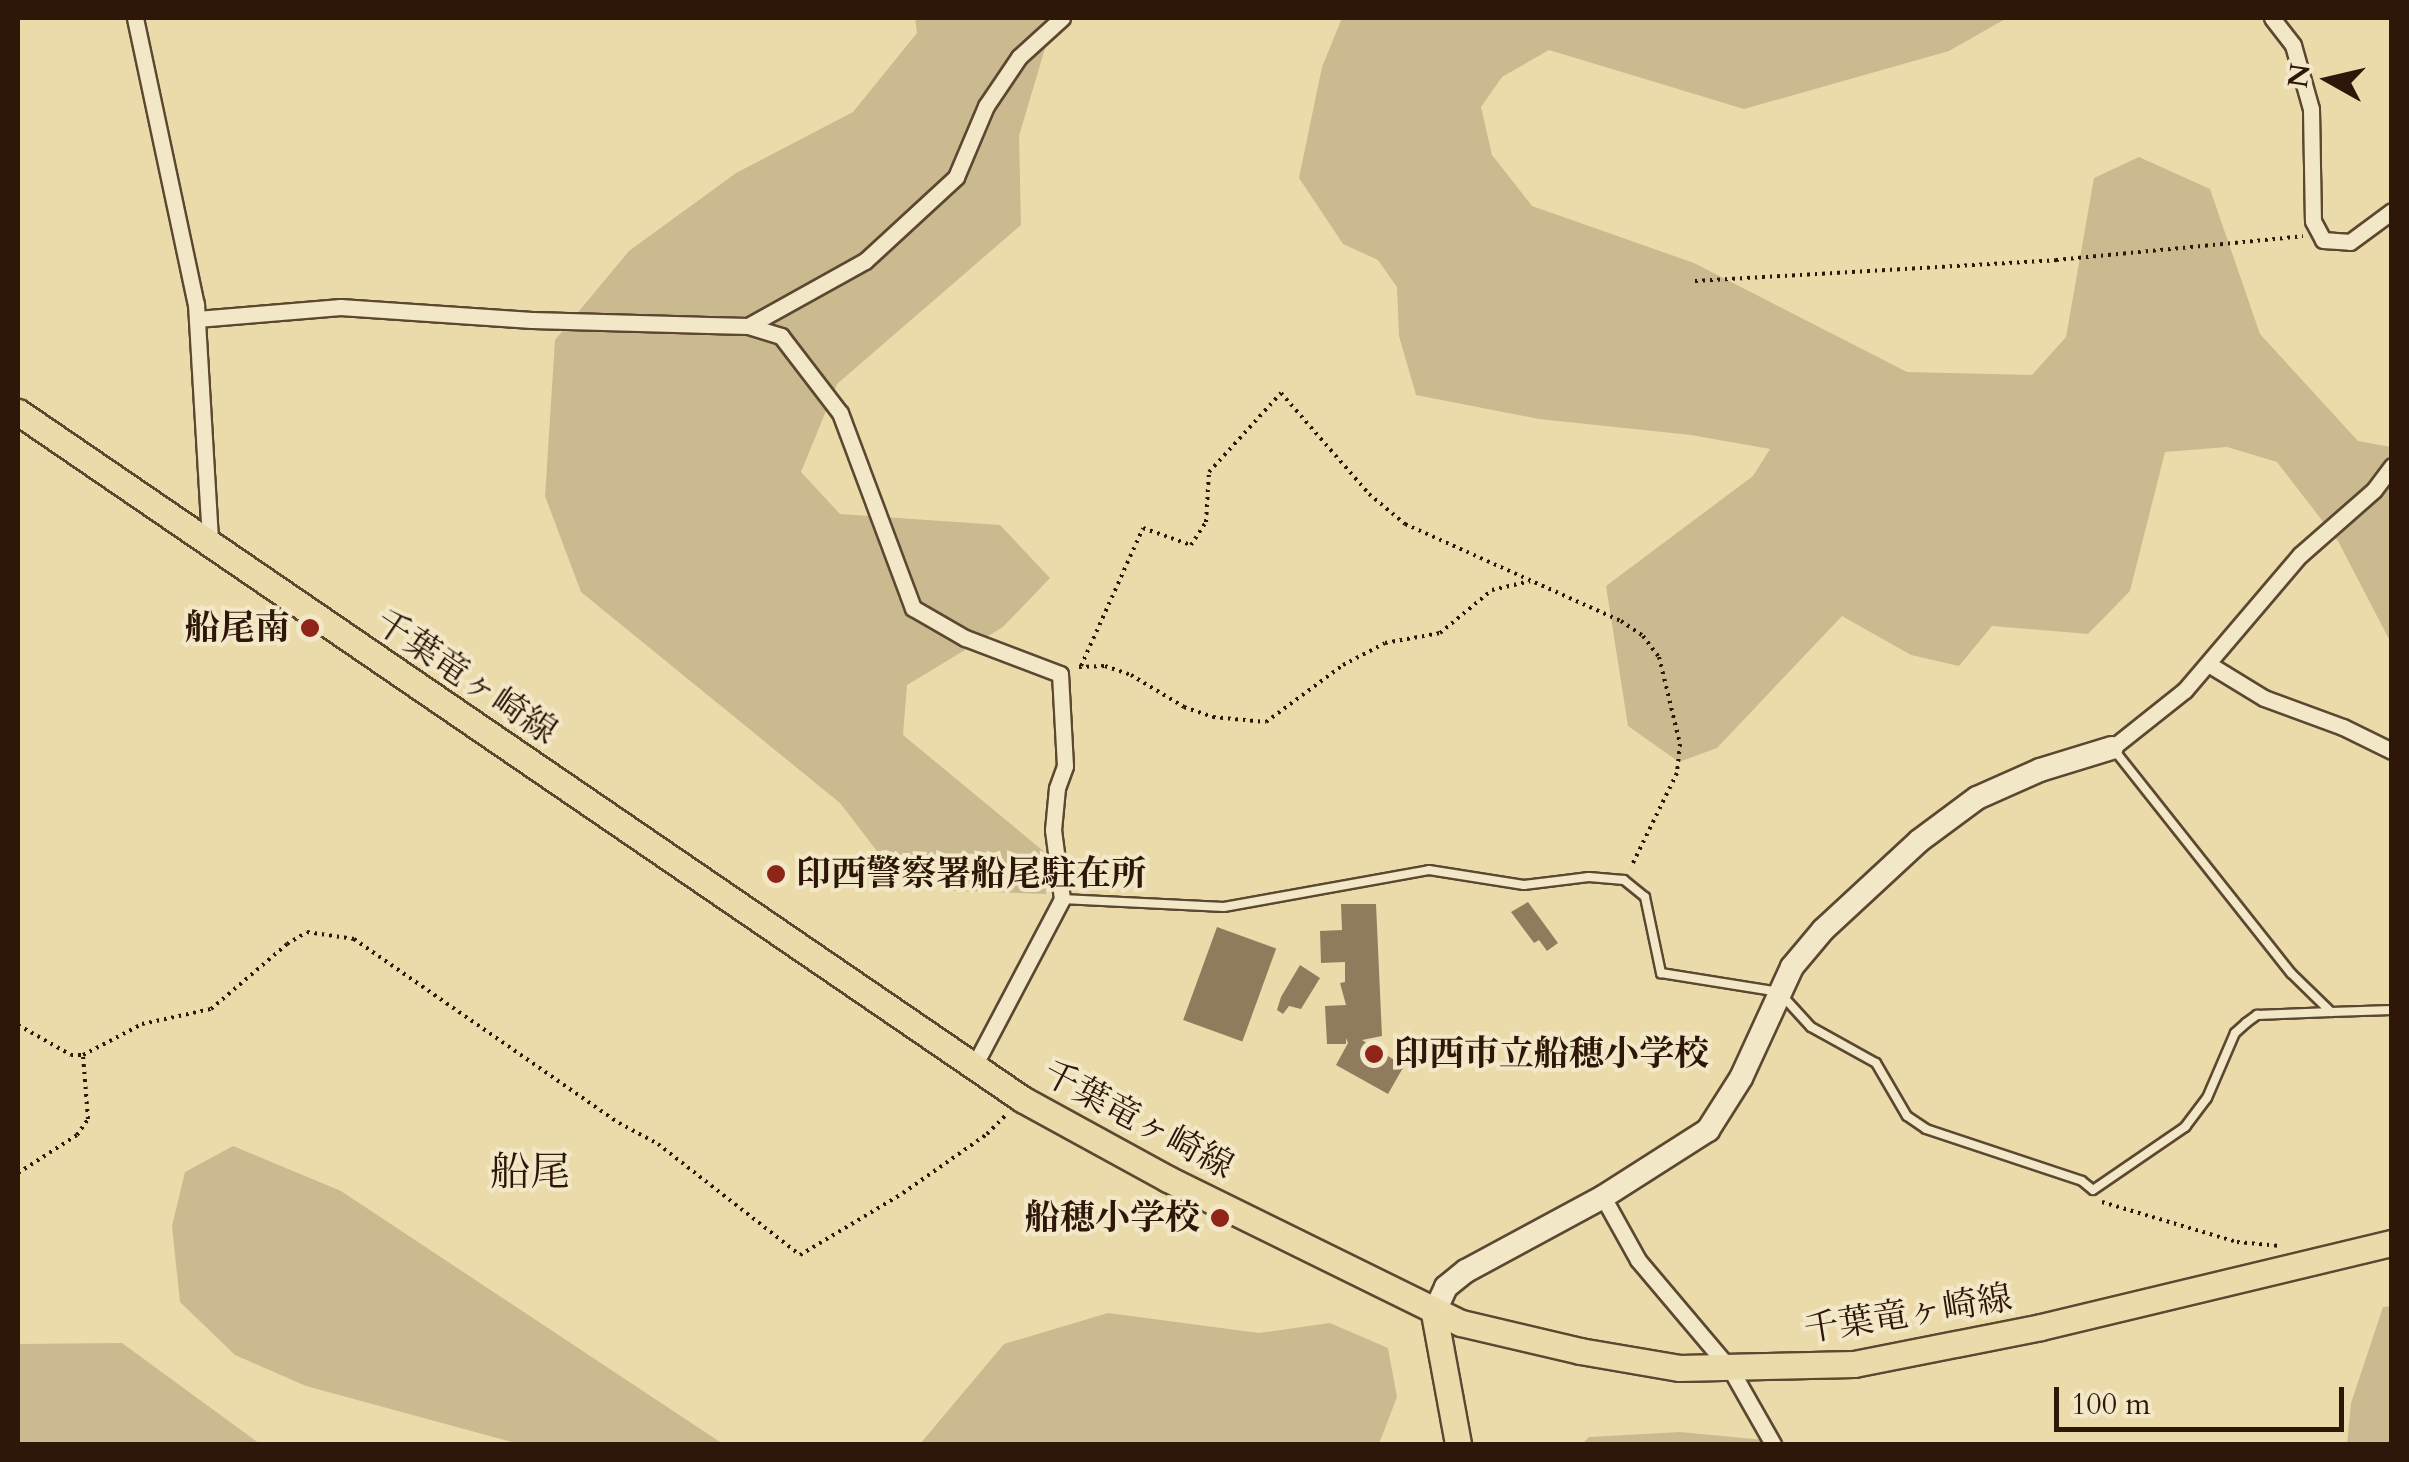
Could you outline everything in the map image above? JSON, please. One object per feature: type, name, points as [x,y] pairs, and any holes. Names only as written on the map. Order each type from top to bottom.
[{"type":"main road","name":"千葉竜ヶ崎線","points":[[18,412],[1022,1099],[1168,1179],[1434,1312],[1580,1351],[1679,1368],[1731,1370],[1854,1364],[1921,1353],[2392,1243]]},
{"type":"main road","points":[[1434,1312],[1458,1444]]},
{"type":"street","points":[[134,18],[197,319],[210,543]]},
{"type":"street","points":[[748,326],[864,261],[956,177],[986,106],[1018,57],[1062,18]]},
{"type":"street","points":[[2272,18],[2293,45],[2311,110],[2313,221],[2323,240],[2350,242],[2392,212]]},
{"type":"street","points":[[197,319],[340,307],[532,320],[748,326],[781,336],[840,413],[913,608],[965,638],[1060,674],[1066,766],[1057,788],[1053,830],[1062,900],[974,1066]]},
{"type":"street","points":[[1434,1312],[1446,1287],[1466,1271],[1602,1197],[1708,1130],[1741,1078],[1779,992],[1807,948],[1919,841],[1977,798],[2040,770],[2112,748],[2210,665],[2300,555],[2374,490],[2392,466]]},
{"type":"street","points":[[2210,665],[2264,698],[2343,727],[2392,751]]},
{"type":"street","points":[[1602,1197],[1638,1260],[1731,1370],[1772,1444]]},
{"type":"lane","points":[[2112,748],[2291,973],[2331,1012]]},
{"type":"lane","points":[[1062,900],[1224,907],[1429,870],[1524,885],[1589,877],[1624,880],[1646,897],[1661,973],[1779,992],[1811,1028],[1876,1062],[1907,1116],[1926,1129],[2082,1181],[2093,1190],[2185,1127],[2207,1098],[2235,1033],[2256,1015],[2392,1010]]},
{"type":"path","points":[[1695,281],[2056,260],[2145,248],[2320,235]]},
{"type":"path","points":[[1081,666],[1144,528],[1191,545],[1206,522],[1210,472],[1281,392],[1368,494],[1405,524],[1621,621],[1643,636],[1658,656],[1680,744],[1677,773],[1624,880]]},
{"type":"path","points":[[1060,674],[1081,666],[1104,666],[1131,675],[1184,707],[1213,717],[1266,722],[1344,666],[1385,644],[1440,632],[1492,590],[1532,581]]},
{"type":"path","points":[[18,1024],[71,1055],[83,1055],[142,1024],[211,1009],[307,932],[354,939],[620,1123],[658,1144],[800,1254],[973,1144],[1022,1099]]},
{"type":"path","points":[[18,1173],[77,1135],[88,1119],[83,1055]]},
{"type":"path","points":[[2093,1190],[2092,1200],[2219,1237],[2289,1247]]},
{"type":"shaded area","points":[[915,18],[1054,18],[1019,136],[1021,225],[837,384],[801,472],[840,514],[1000,525],[1050,578],[1003,627],[907,685],[903,735],[1047,854],[1046,894],[955,891],[880,855],[840,803],[581,592],[545,496],[555,340],[629,251],[736,173],[853,112],[917,33]]},
{"type":"shaded area","points":[[1342,18],[2007,18],[1949,51],[1744,109],[1549,50],[1502,77],[1481,107],[1492,155],[1532,206],[1694,263],[1907,372],[2032,375],[2066,337],[2094,178],[2139,157],[2210,189],[2260,334],[2358,441],[2391,447],[2391,643],[2338,541],[2277,462],[2227,447],[2165,452],[2130,591],[2088,634],[1992,626],[1959,666],[1911,655],[1842,616],[1717,748],[1679,762],[1628,726],[1606,586],[1753,476],[1770,449],[1691,435],[1539,419],[1416,395],[1399,336],[1397,287],[1378,260],[1343,244],[1299,178],[1322,67]]},
{"type":"shaded area","points":[[233,1146],[341,1191],[723,1444],[519,1444],[306,1386],[235,1355],[180,1302],[172,1226],[185,1172]]},
{"type":"shaded area","points":[[2391,1306],[2391,1444],[2347,1444],[2351,1403],[2383,1307]]},
{"type":"shaded area","points":[[1108,1313],[1259,1333],[1330,1323],[1388,1348],[1397,1397],[1379,1444],[920,1444],[1004,1344]]},
{"type":"shaded area","points":[[122,1343],[260,1444],[18,1444],[18,1344]]},
{"type":"shaded area","points":[[1680,1432],[1788,1444],[1582,1444],[1589,1437]]},
{"type":"building","points":[[1528,902],[1558,943],[1547,951],[1539,940],[1534,943],[1511,912]]},
{"type":"building","points":[[1341,904],[1376,904],[1382,1036],[1362,1040],[1404,1066],[1388,1094],[1336,1065],[1348,1043],[1346,1038],[1346,1044],[1327,1044],[1325,1006],[1346,1005],[1340,983],[1345,982],[1345,962],[1321,963],[1320,931],[1342,930]]},
{"type":"building","points":[[1217,927],[1276,949],[1242,1042],[1183,1020]]},
{"type":"building","points":[[1300,965],[1320,978],[1301,1009],[1289,1006],[1283,1014],[1277,1010],[1281,997]]},
{"type":"place","name":"船尾南","points":[[310,628]]},
{"type":"place","name":"印西警察署船尾駐在所","points":[[776,874]]},
{"type":"place","name":"印西市立船穂小学校","points":[[1374,1054]]},
{"type":"place","name":"船穂小学校","points":[[1220,1218]]},
{"type":"district","name":"船尾","points":[[530,1173]]}]
